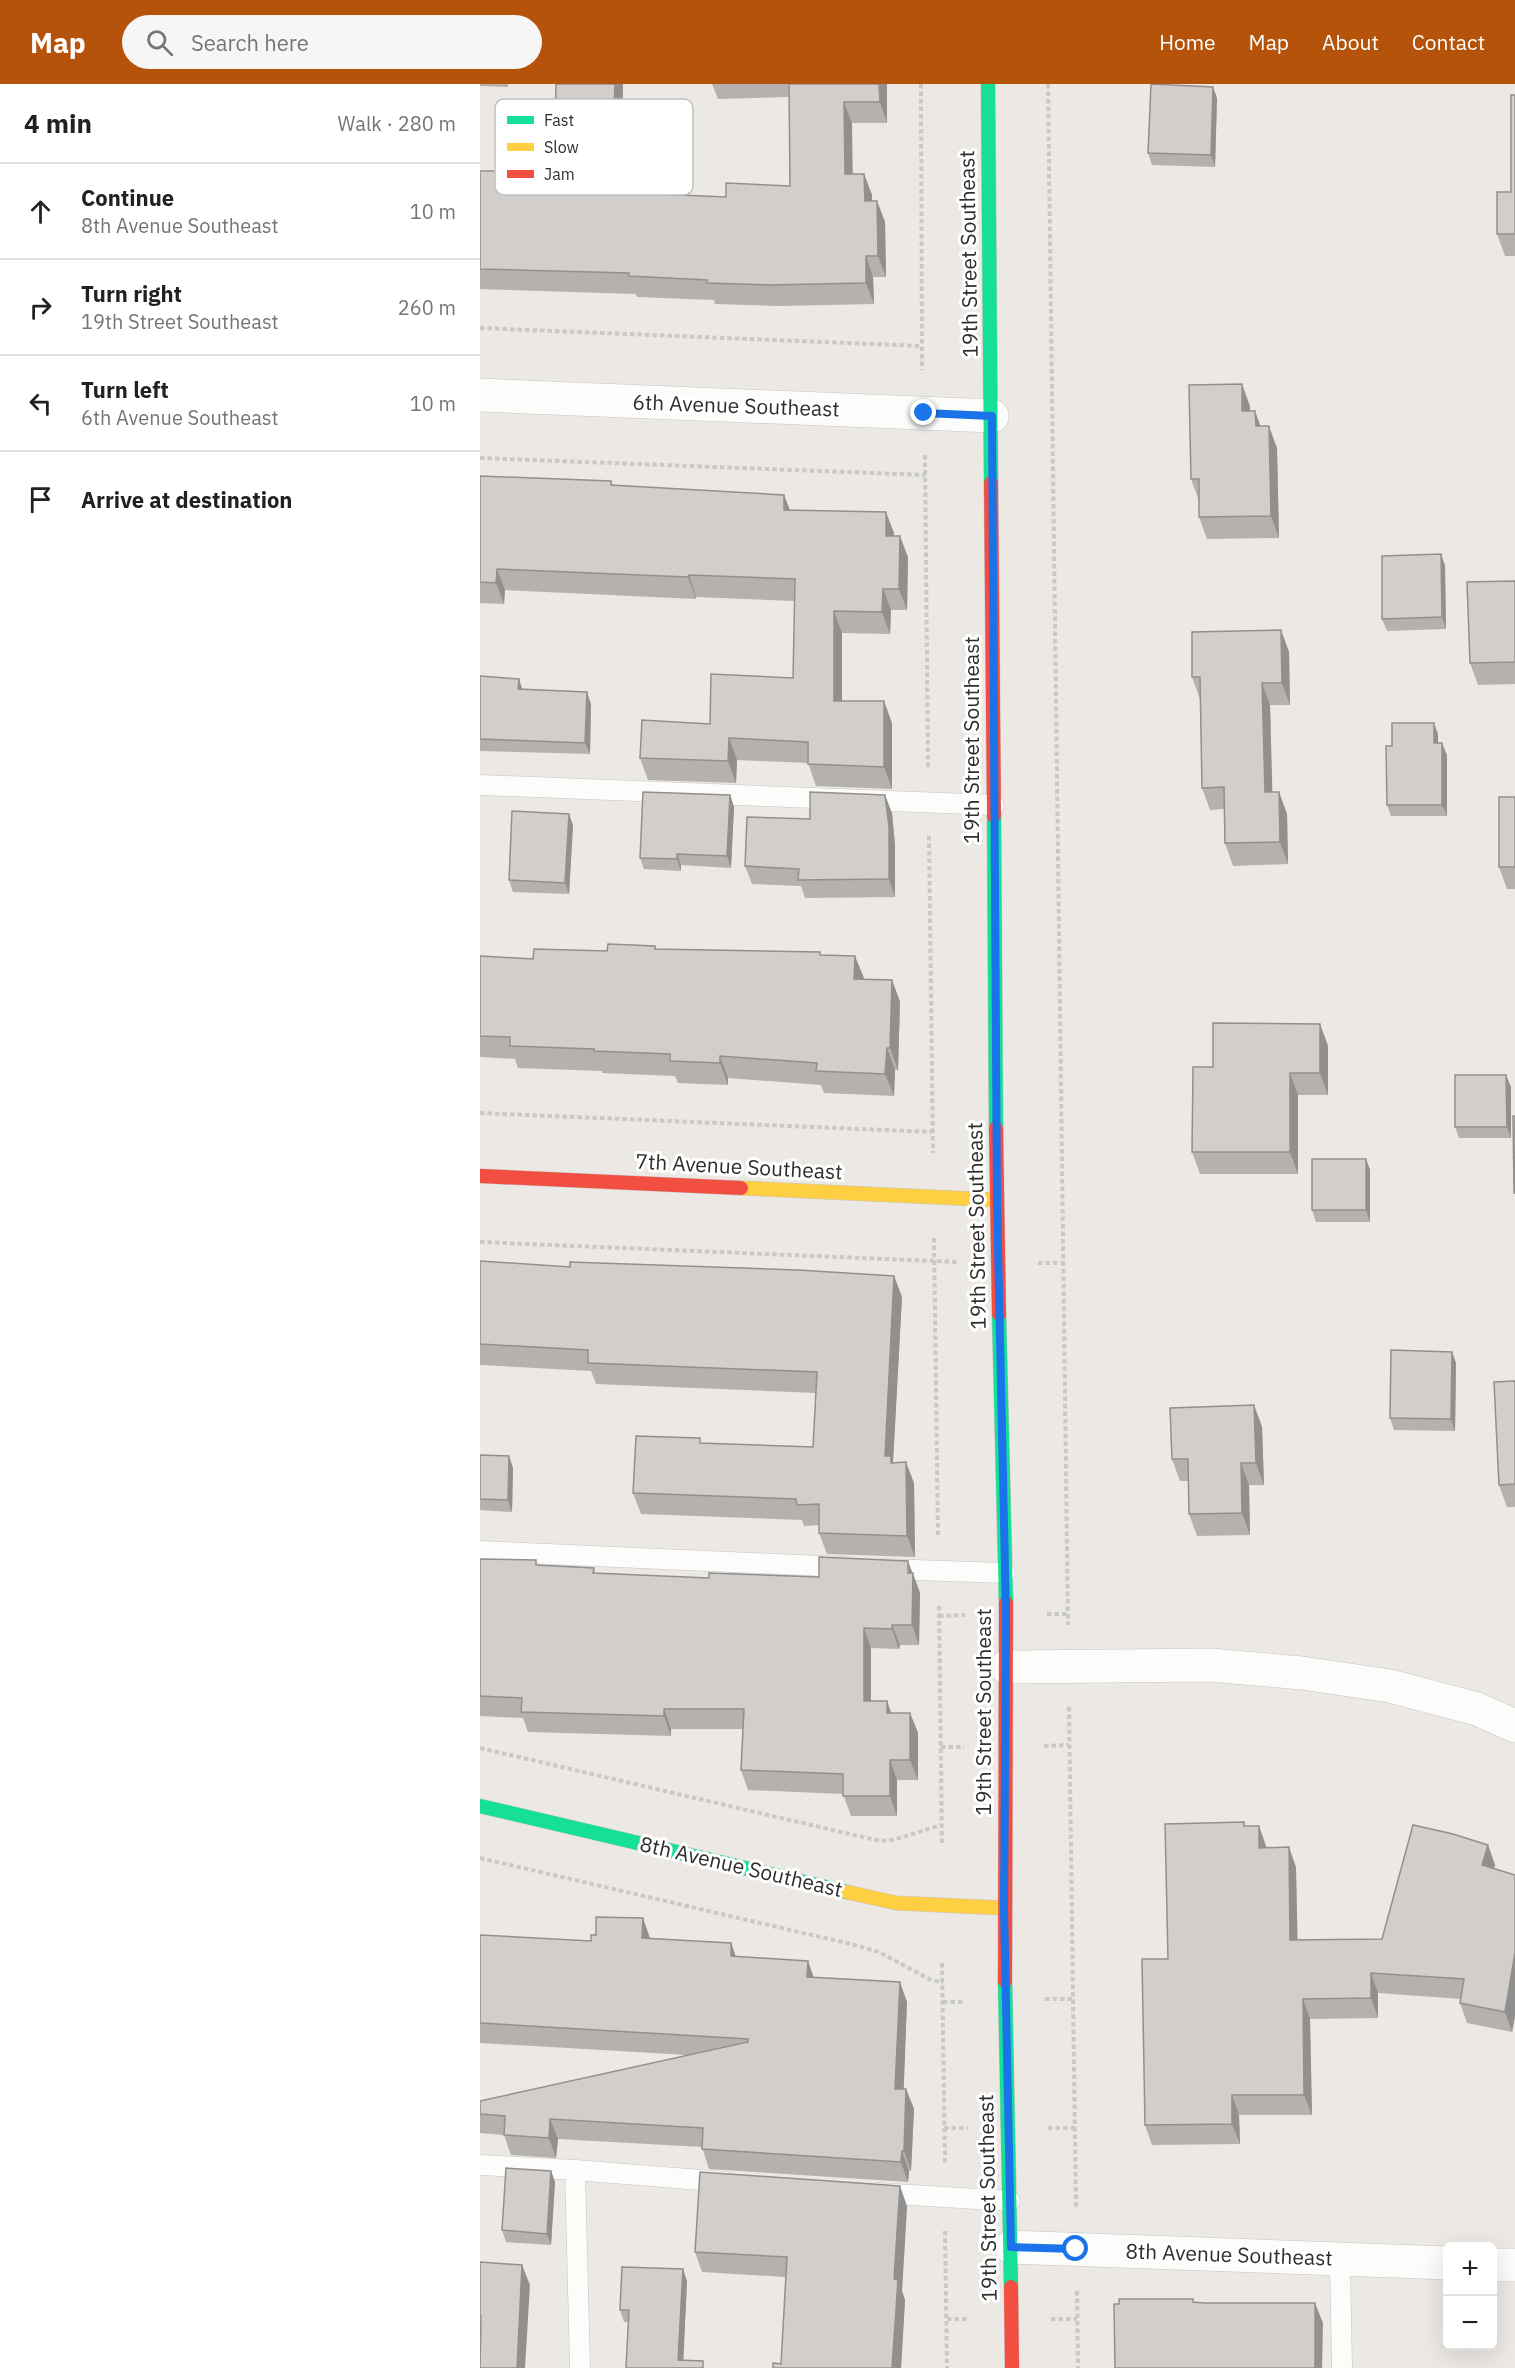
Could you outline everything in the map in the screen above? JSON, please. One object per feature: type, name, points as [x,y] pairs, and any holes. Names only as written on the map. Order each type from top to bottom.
[{"type":"main road","name":"19th Street Southeast","points":[[988,84],[997,1200],[1006,1667],[1004,1908],[1012,2368]]},
{"type":"main road","name":"7th Avenue Southeast","points":[[480,1176],[997,1200]]},
{"type":"main road","name":"8th Avenue Southeast","points":[[480,1806],[896,1904],[1004,1908]]},
{"type":"street","name":"6th Avenue Southeast","points":[[480,395],[992,416]]},
{"type":"street","points":[[1006,1667],[1210,1665],[1302,1673],[1390,1686],[1477,1709],[1515,1726]]},
{"type":"street","name":"8th Avenue Southeast","points":[[1011,2247],[1443,2263]]},
{"type":"street","points":[[1497,2265],[1515,2265]]},
{"type":"lane","points":[[480,785],[994,805]]},
{"type":"lane","points":[[480,1551],[1005,1574]]},
{"type":"lane","points":[[480,2165],[739,2183]]},
{"type":"lane","points":[[575,2170],[580,2368]]},
{"type":"lane","points":[[865,2192],[1010,2201]]},
{"type":"lane","points":[[1340,2259],[1342,2368]]},
{"type":"path","points":[[921,84],[922,370]]},
{"type":"path","points":[[1048,84],[1068,1626]]},
{"type":"path","points":[[480,328],[922,346]]},
{"type":"path","points":[[480,458],[925,475]]},
{"type":"path","points":[[480,1113],[932,1132]]},
{"type":"path","points":[[480,1242],[962,1262]]},
{"type":"path","points":[[1031,1263],[1064,1263]]},
{"type":"path","points":[[1042,1614],[1068,1614]]},
{"type":"path","points":[[939,1616],[971,1615]]},
{"type":"path","points":[[1069,1697],[1076,2213]]},
{"type":"path","points":[[1041,1746],[1069,1745]]},
{"type":"path","points":[[941,1747],[969,1747]]},
{"type":"path","points":[[480,1748],[880,1841],[893,1840],[941,1825]]},
{"type":"path","points":[[480,1858],[855,1945],[879,1952],[933,1981],[943,1982]]},
{"type":"path","points":[[1045,1999],[1073,1999]]},
{"type":"path","points":[[943,2002],[969,2002]]},
{"type":"path","points":[[944,2128],[974,2128]]},
{"type":"path","points":[[1046,2128],[1075,2128]]},
{"type":"path","points":[[1077,2286],[1078,2368]]},
{"type":"path","points":[[946,2319],[976,2319]]},
{"type":"path","points":[[1049,2319],[1077,2319]]},
{"type":"building","points":[[556,84],[615,84],[614,99],[556,99]]},
{"type":"building","points":[[789,84],[879,84],[880,102],[844,102],[845,174],[864,174],[865,201],[877,201],[878,256],[866,256],[866,283],[770,285],[707,283],[707,280],[629,276],[629,273],[480,269],[480,171],[495,171],[495,195],[726,197],[726,183],[790,186]]},
{"type":"building","points":[[1151,84],[1213,87],[1211,155],[1148,153]]},
{"type":"building","points":[[1511,95],[1515,95],[1515,234],[1497,234],[1497,192],[1511,192]]},
{"type":"building","points":[[1242,384],[1242,411],[1255,411],[1256,426],[1269,426],[1271,516],[1199,517],[1199,479],[1191,479],[1189,385]]},
{"type":"building","points":[[480,476],[611,481],[611,485],[784,495],[784,510],[886,512],[886,536],[900,536],[899,589],[883,589],[882,612],[834,611],[834,701],[884,701],[884,767],[808,764],[808,742],[729,738],[728,761],[640,758],[642,720],[710,724],[711,674],[793,678],[795,579],[497,569],[496,583],[480,582]]},
{"type":"building","points":[[1441,554],[1442,617],[1382,619],[1382,556]]},
{"type":"building","points":[[1515,581],[1515,662],[1470,663],[1467,582]]},
{"type":"building","points":[[1281,630],[1282,683],[1262,683],[1265,792],[1279,792],[1280,842],[1225,843],[1224,787],[1202,788],[1200,677],[1192,677],[1192,632]]},
{"type":"building","points":[[480,676],[519,679],[518,689],[587,692],[585,743],[480,739]]},
{"type":"building","points":[[1392,723],[1434,723],[1434,743],[1442,743],[1442,805],[1387,805],[1386,746],[1392,746]]},
{"type":"building","points":[[643,792],[730,795],[727,856],[677,854],[677,859],[640,858]]},
{"type":"building","points":[[810,792],[885,795],[889,827],[889,879],[798,880],[799,869],[745,866],[747,817],[810,819]]},
{"type":"building","points":[[1499,797],[1515,797],[1515,867],[1499,867]]},
{"type":"building","points":[[512,811],[569,814],[565,883],[509,880]]},
{"type":"building","points":[[608,944],[655,946],[655,949],[820,952],[820,955],[855,956],[854,979],[892,980],[890,1048],[887,1048],[885,1074],[816,1071],[817,1063],[720,1056],[720,1063],[670,1061],[670,1054],[510,1046],[510,1037],[480,1036],[480,956],[533,959],[534,949],[607,951]]},
{"type":"building","points":[[1213,1023],[1320,1024],[1320,1073],[1290,1073],[1290,1152],[1192,1152],[1193,1067],[1213,1067]]},
{"type":"building","points":[[1455,1075],[1506,1075],[1507,1127],[1455,1127]]},
{"type":"building","points":[[1513,1116],[1515,1116],[1515,1193],[1514,1193]]},
{"type":"building","points":[[1312,1159],[1366,1159],[1366,1210],[1312,1210]]},
{"type":"building","points":[[480,1261],[570,1267],[570,1262],[798,1270],[894,1276],[885,1456],[891,1456],[891,1463],[906,1462],[907,1536],[819,1533],[819,1504],[797,1505],[796,1499],[633,1493],[636,1436],[700,1438],[700,1443],[813,1447],[817,1372],[588,1363],[588,1350],[480,1344]]},
{"type":"building","points":[[1391,1350],[1452,1352],[1451,1419],[1390,1418]]},
{"type":"building","points":[[1515,1381],[1515,1484],[1499,1485],[1494,1382]]},
{"type":"building","points":[[1254,1405],[1256,1463],[1241,1463],[1242,1513],[1189,1514],[1188,1459],[1172,1459],[1170,1408]]},
{"type":"building","points":[[480,1455],[509,1456],[508,1500],[480,1499]]},
{"type":"building","points":[[819,1557],[908,1561],[908,1573],[913,1573],[912,1625],[892,1625],[892,1629],[864,1628],[864,1701],[887,1701],[887,1713],[910,1713],[910,1760],[890,1760],[890,1796],[843,1796],[843,1774],[741,1770],[744,1709],[664,1709],[664,1716],[521,1712],[522,1698],[480,1696],[480,1559],[536,1560],[536,1565],[594,1568],[593,1573],[709,1578],[709,1573],[819,1577]]},
{"type":"building","points":[[1244,1822],[1244,1826],[1259,1826],[1259,1848],[1289,1847],[1290,1940],[1382,1939],[1413,1825],[1488,1845],[1482,1865],[1515,1875],[1515,1953],[1505,2012],[1460,2003],[1464,1979],[1371,1973],[1371,1998],[1303,1999],[1304,2095],[1232,2095],[1232,2124],[1145,2125],[1142,1959],[1168,1959],[1165,1824]]},
{"type":"building","points":[[596,1917],[643,1918],[642,1938],[731,1943],[731,1956],[808,1961],[807,1977],[900,1982],[895,2089],[906,2089],[904,2151],[902,2151],[901,2162],[702,2149],[703,2128],[550,2119],[549,2138],[504,2135],[505,2116],[480,2114],[480,2101],[748,2042],[748,2039],[480,2023],[480,1935],[591,1941],[591,1935],[596,1935]]},
{"type":"building","points":[[506,2168],[551,2171],[547,2234],[502,2230]]},
{"type":"building","points":[[700,2172],[900,2186],[894,2279],[898,2280],[892,2368],[773,2368],[773,2363],[781,2364],[787,2257],[695,2252]]},
{"type":"building","points":[[480,2262],[522,2265],[517,2368],[480,2368]]},
{"type":"building","points":[[622,2267],[683,2269],[678,2360],[703,2361],[703,2368],[626,2368],[629,2310],[620,2310]]},
{"type":"building","points":[[1119,2299],[1193,2299],[1193,2302],[1204,2303],[1315,2303],[1315,2368],[1115,2368],[1114,2304],[1119,2304]]},
{"type":"traffic: fast","points":[[988,84],[991,483]]},
{"type":"traffic: fast","points":[[994,816],[996,1128]]},
{"type":"traffic: fast","points":[[999,1314],[1006,1603]]},
{"type":"traffic: fast","points":[[480,1806],[847,1892]]},
{"type":"traffic: fast","points":[[1005,1981],[1011,2287]]},
{"type":"traffic: slow","points":[[741,1188],[997,1200]]},
{"type":"traffic: slow","points":[[847,1892],[896,1903],[1004,1908]]},
{"type":"traffic: jam","points":[[991,483],[994,816]]},
{"type":"traffic: jam","points":[[996,1128],[999,1314]]},
{"type":"traffic: jam","points":[[480,1176],[741,1188]]},
{"type":"traffic: jam","points":[[1005,1981],[1006,1603]]},
{"type":"traffic: jam","points":[[1011,2287],[1012,2368]]},
{"type":"route","points":[[924,413],[992,416],[997,1200],[1006,1615],[1004,1908],[1011,2247],[1076,2249]]}]
